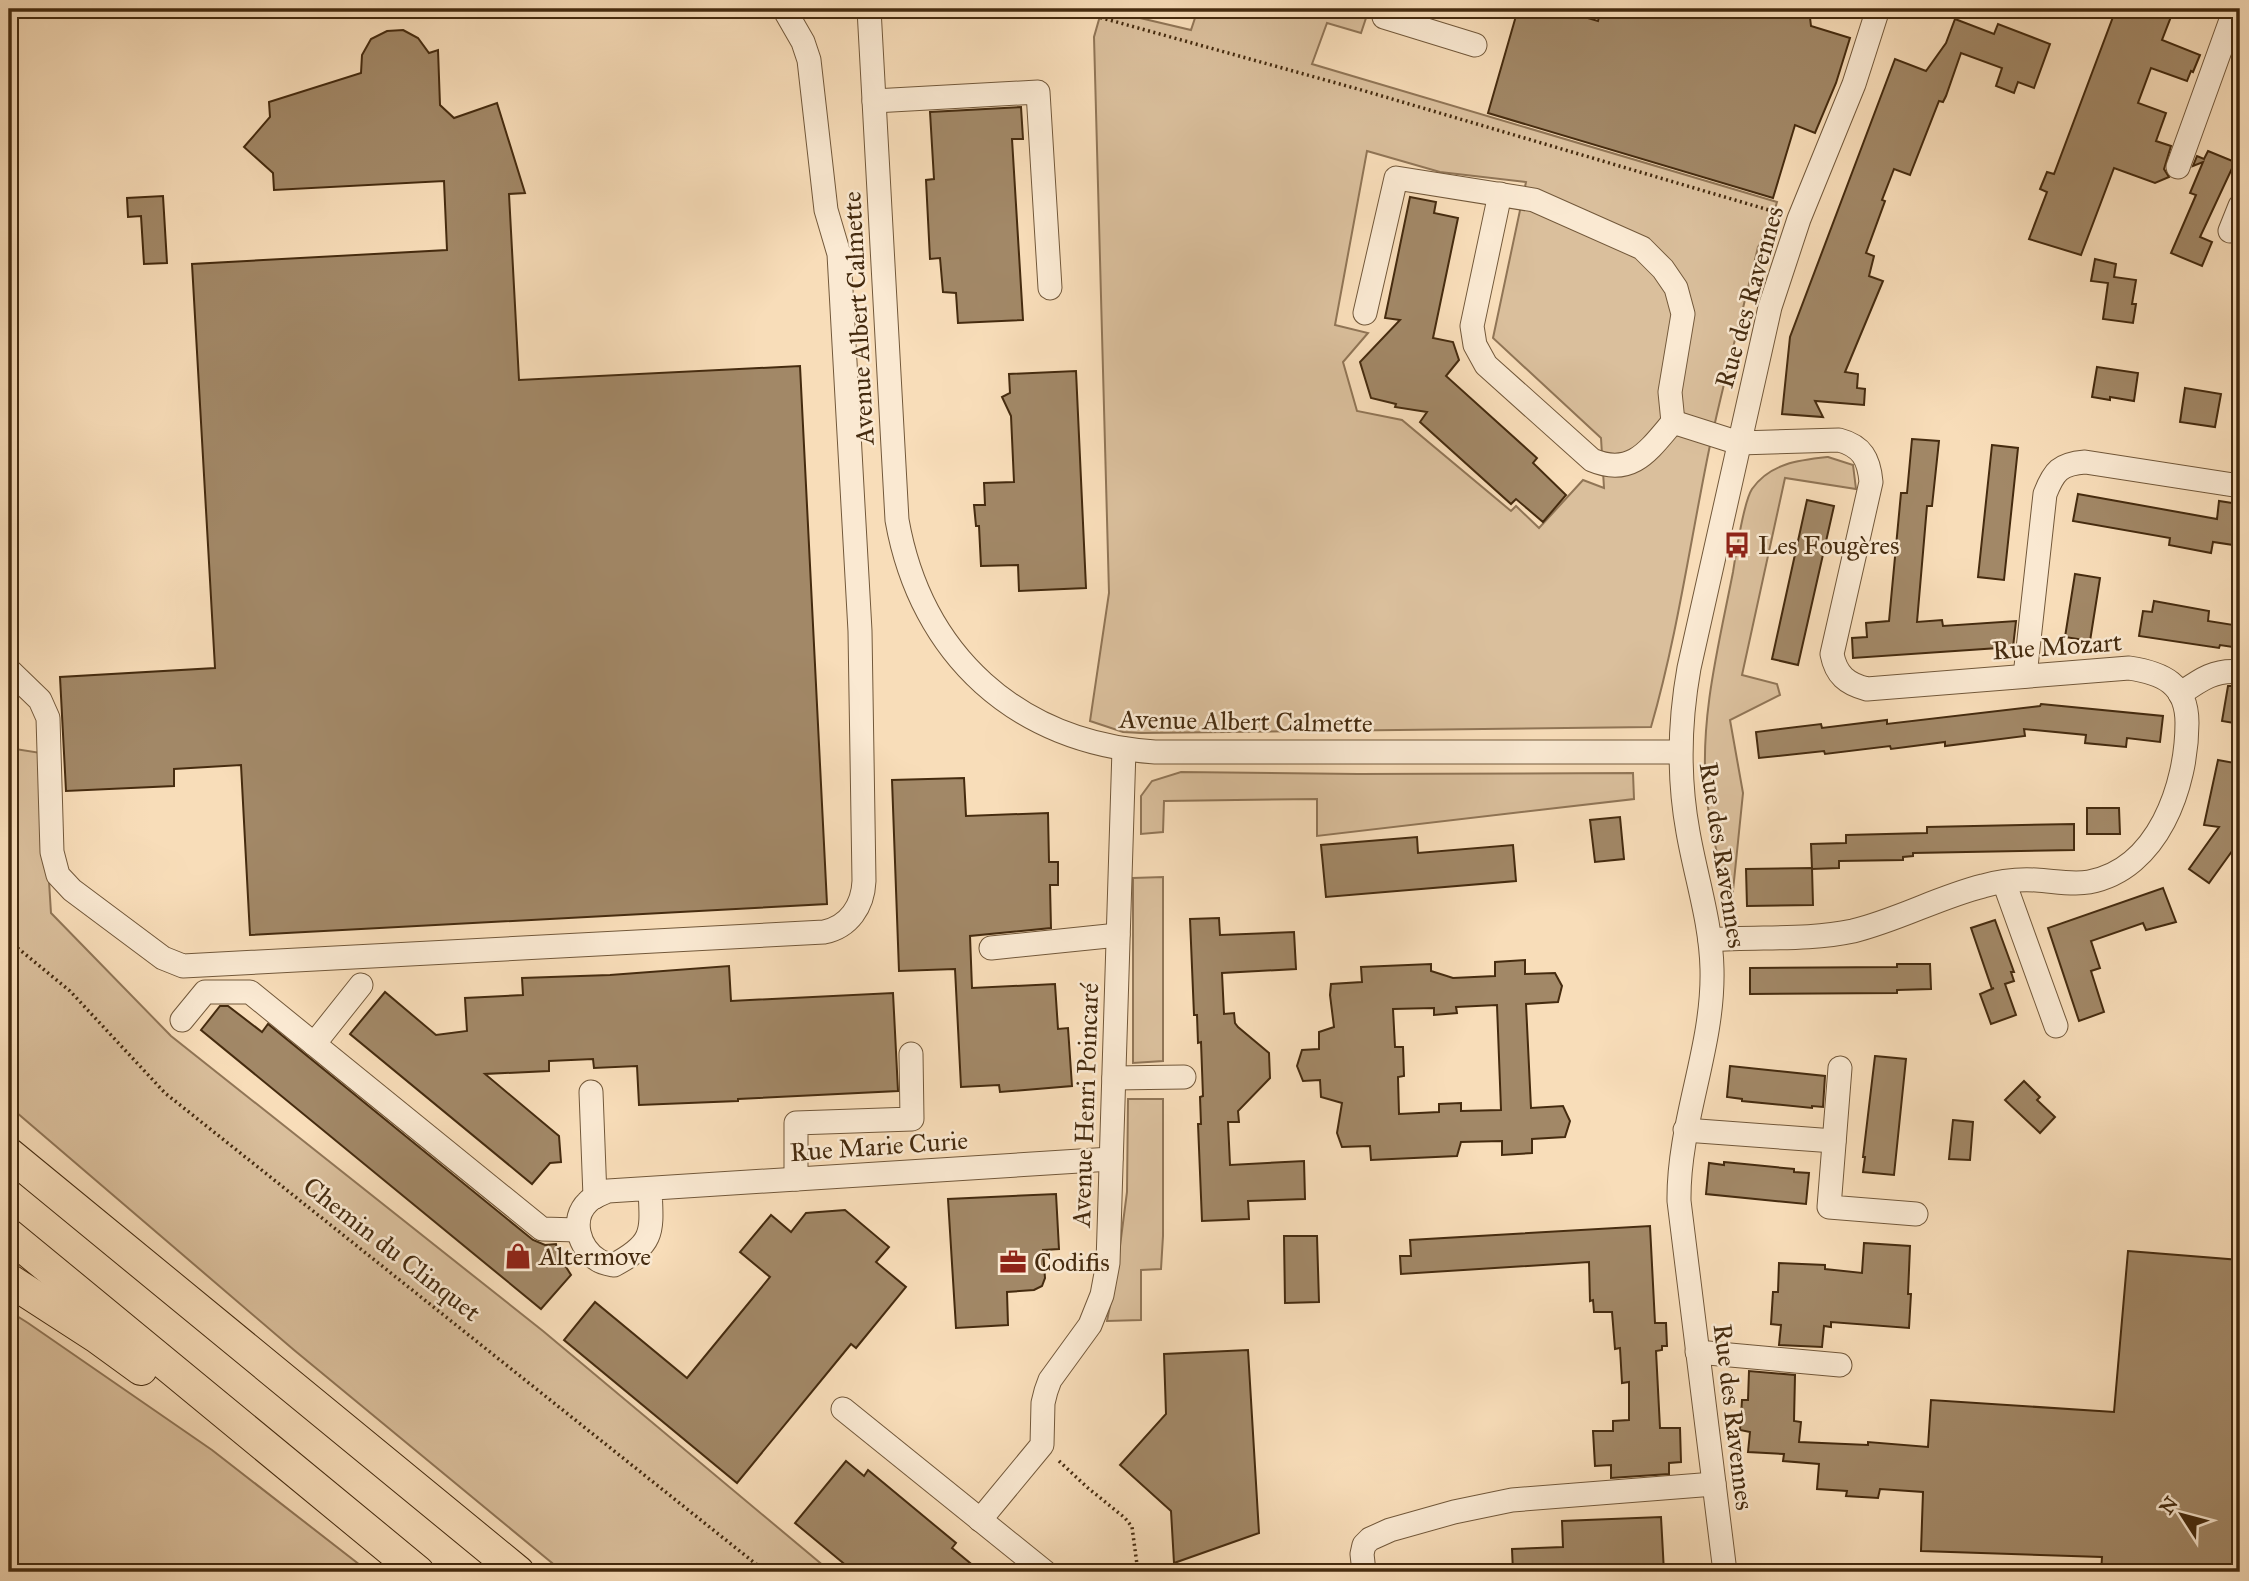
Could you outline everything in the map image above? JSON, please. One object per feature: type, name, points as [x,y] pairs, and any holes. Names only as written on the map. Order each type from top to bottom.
[{"type":"highway","points":[[9,1154],[518,1572]]},
{"type":"highway","points":[[9,1235],[416,1572]]},
{"type":"highway","points":[[9,1280],[121,1354],[246,1450],[416,1572]]},
{"type":"street","points":[[9,670],[40,700],[48,718],[52,852],[58,875],[72,890],[163,958],[183,966],[824,932],[844,925],[858,908],[864,891],[864,881],[860,631],[839,268],[837,243],[826,210],[809,60],[803,42],[784,9]]},
{"type":"street","name":"Avenue Albert Calmette","points":[[869,9],[900,540],[912,581],[921,600],[952,650],[992,691],[1046,725],[1091,743],[1124,749],[1189,752],[1679,752]]},
{"type":"street","points":[[1386,9],[1384,17],[1475,45]]},
{"type":"street","name":"Rue des Ravennes","points":[[1718,1570],[1714,1484],[1679,1201],[1680,1161],[1710,1011],[1712,969],[1710,940],[1686,821],[1679,752],[1682,709],[1770,307],[1799,219],[1854,84],[1878,9]]},
{"type":"street","points":[[2178,167],[2235,9]]},
{"type":"street","points":[[874,101],[1038,92],[1050,288]]},
{"type":"street","points":[[1365,313],[1396,178],[1500,194],[1534,200],[1620,236],[1642,248],[1663,269],[1676,288],[1683,314],[1670,392],[1673,422],[1653,446],[1621,467],[1606,467],[1592,460],[1486,365],[1475,345],[1472,326],[1500,194]]},
{"type":"street","points":[[2230,231],[2240,206]]},
{"type":"street","name":"Rue Mozart","points":[[1673,422],[1739,443],[1839,440],[1853,443],[1863,453],[1870,467],[1871,482],[1832,654],[1842,678],[1853,686],[1867,690],[2129,668],[2163,676],[2180,694]]},
{"type":"street","points":[[2025,676],[2045,494],[2051,478],[2061,467],[2085,462],[2240,486]]},
{"type":"street","points":[[1710,940],[1830,935],[1916,911],[1982,886],[2032,880],[2089,882],[2127,867],[2160,828],[2172,804],[2187,736],[2187,712],[2180,694],[2204,677],[2217,672],[2240,672]]},
{"type":"street","name":"Avenue Henri Poincaré","points":[[1042,1445],[1043,1403],[1050,1380],[1090,1325],[1106,1282],[1124,749]]},
{"type":"street","points":[[2004,882],[2056,1026]]},
{"type":"street","points":[[991,948],[1118,935]]},
{"type":"street","points":[[314,1044],[361,985]]},
{"type":"street","points":[[182,1020],[205,992],[250,992],[542,1229],[578,1230]]},
{"type":"street","points":[[796,1179],[796,1123],[912,1119],[911,1054]]},
{"type":"street","points":[[1840,1068],[1829,1207],[1916,1214]]},
{"type":"street","points":[[1114,1078],[1184,1077]]},
{"type":"street","points":[[591,1093],[595,1197],[589,1200],[579,1214],[578,1230],[586,1249],[599,1262],[614,1265],[634,1254],[645,1241],[651,1227],[650,1189]]},
{"type":"street","points":[[1685,1129],[1834,1141]]},
{"type":"street","name":"Rue Marie Curie","points":[[595,1197],[608,1191],[1111,1159]]},
{"type":"street","points":[[1697,1352],[1840,1365]]},
{"type":"street","points":[[843,1409],[1045,1572]]},
{"type":"street","points":[[980,1520],[1042,1445]]},
{"type":"street","points":[[1364,1572],[1362,1554],[1364,1545],[1370,1539],[1391,1530],[1454,1512],[1512,1500],[1714,1484]]},
{"type":"path","points":[[1095,16],[1799,219]]},
{"type":"path","name":"Chemin du Clinquet","points":[[9,941],[70,991],[165,1093],[766,1572]]},
{"type":"path","points":[[1042,1445],[1132,1527],[1138,1572]]},
{"type":"shaded area","points":[[1102,9],[1191,30],[1198,9],[1369,9],[1361,33],[1327,23],[1312,64],[1777,202],[1770,226],[1758,247],[1720,399],[1676,624],[1651,727],[1141,733],[1123,732],[1090,721],[1109,593],[1094,37]],"holes":[[[1367,151],[1440,172],[1526,182],[1493,338],[1601,438],[1604,488],[1583,480],[1539,528],[1516,506],[1511,511],[1402,420],[1357,411],[1343,362],[1368,333],[1335,325]]]},
{"type":"shaded area","points":[[1828,457],[1853,465],[1856,489],[1785,478],[1742,675],[1777,684],[1780,695],[1730,720],[1743,793],[1731,910],[1710,820],[1705,762],[1712,680],[1743,517],[1752,489],[1768,473],[1786,464]]},
{"type":"shaded area","points":[[9,748],[41,753],[51,913],[171,1036],[543,1331],[831,1572],[563,1572],[294,1350],[9,1106]]},
{"type":"shaded area","points":[[1181,772],[1633,773],[1634,799],[1317,836],[1317,799],[1164,801],[1163,832],[1141,834],[1141,796],[1152,781]]},
{"type":"shaded area","points":[[1163,877],[1163,1061],[1133,1063],[1133,878]]},
{"type":"shaded area","points":[[1128,1099],[1163,1099],[1161,1269],[1141,1270],[1141,1320],[1107,1321],[1127,1192]]},
{"type":"shaded area","points":[[9,1311],[212,1450],[369,1572],[9,1572]]},
{"type":"building","points":[[1518,9],[1557,9],[1598,21],[1601,9],[1809,9],[1811,26],[1850,38],[1836,83],[1815,133],[1795,125],[1773,198],[1488,113]]},
{"type":"building","points":[[2116,9],[2174,9],[2162,40],[2200,55],[2187,81],[2151,68],[2138,103],[2166,113],[2156,141],[2171,146],[2164,169],[2169,177],[2155,183],[2114,168],[2081,255],[2029,239],[2047,192],[2040,189],[2047,172],[2054,174]]},
{"type":"building","points":[[1955,19],[1994,34],[1998,24],[2050,44],[2034,88],[2018,82],[2014,93],[1996,86],[2002,68],[1961,53],[1946,96],[1943,102],[1939,101],[1910,175],[1894,169],[1866,253],[1874,256],[1869,276],[1883,281],[1845,372],[1858,374],[1857,388],[1865,389],[1864,405],[1815,401],[1823,417],[1782,414],[1790,337],[1895,59],[1926,71],[1946,43]]},
{"type":"building","points":[[403,30],[418,38],[429,53],[438,50],[440,105],[454,118],[497,103],[525,193],[509,194],[519,380],[800,366],[827,904],[250,935],[241,765],[174,769],[174,786],[66,791],[60,677],[215,668],[192,264],[447,250],[444,181],[274,190],[273,173],[244,147],[270,117],[269,102],[361,73],[362,55],[371,39],[387,31]]},
{"type":"building","points":[[1021,107],[1023,139],[1012,139],[1023,320],[958,323],[956,293],[943,292],[940,258],[930,259],[926,180],[934,179],[930,112]]},
{"type":"building","points":[[2208,151],[2235,162],[2200,237],[2212,242],[2202,266],[2171,253],[2196,195],[2190,193],[2203,162],[2193,166],[2197,156],[2204,159]]},
{"type":"building","points":[[163,196],[167,263],[144,264],[141,216],[128,217],[127,198]]},
{"type":"building","points":[[1410,197],[1436,202],[1434,213],[1458,218],[1433,338],[1453,342],[1459,360],[1446,376],[1537,458],[1533,463],[1566,495],[1543,522],[1516,499],[1511,504],[1420,422],[1427,412],[1395,407],[1396,404],[1371,398],[1360,362],[1400,320],[1385,318]]},
{"type":"building","points":[[2095,259],[2116,264],[2114,277],[2136,280],[2132,304],[2136,304],[2133,323],[2103,319],[2108,283],[2091,281]]},
{"type":"building","points":[[2097,367],[2138,373],[2134,401],[2092,397]]},
{"type":"building","points":[[1076,371],[1086,588],[1019,591],[1018,565],[981,566],[979,526],[976,526],[974,505],[985,505],[984,483],[1014,482],[1011,416],[1002,397],[1010,393],[1009,374]]},
{"type":"building","points":[[2185,388],[2221,394],[2215,427],[2180,422]]},
{"type":"building","points":[[1912,439],[1939,441],[1932,506],[1927,506],[1917,622],[1942,620],[1943,626],[2016,621],[2013,647],[1853,658],[1852,638],[1867,637],[1866,623],[1889,621],[1901,493],[1907,493]]},
{"type":"building","points":[[1992,445],[2018,448],[2004,580],[1978,577]]},
{"type":"building","points":[[2078,494],[2217,519],[2219,501],[2239,504],[2237,514],[2240,514],[2240,546],[2213,542],[2211,553],[2169,545],[2170,538],[2073,521]]},
{"type":"building","points":[[1807,500],[1834,506],[1798,665],[1772,659]]},
{"type":"building","points":[[2075,574],[2100,578],[2090,641],[2065,637]]},
{"type":"building","points":[[2154,601],[2209,611],[2208,621],[2240,626],[2240,648],[2220,645],[2219,648],[2139,636],[2143,611],[2152,612]]},
{"type":"building","points":[[2228,686],[2240,686],[2240,724],[2222,721]]},
{"type":"building","points":[[2041,704],[2163,716],[2160,742],[2127,738],[2126,747],[2085,743],[2086,735],[2024,729],[2025,736],[1945,746],[1945,742],[1891,749],[1890,746],[1759,758],[1756,732],[1821,724],[1822,728],[1887,720],[1887,724]]},
{"type":"building","points":[[2218,760],[2240,764],[2233,818],[2240,820],[2240,840],[2209,883],[2189,869],[2219,827],[2204,825]]},
{"type":"building","points":[[964,778],[966,816],[1048,813],[1049,862],[1058,862],[1058,885],[1050,885],[1051,928],[970,936],[972,988],[1055,984],[1058,1029],[1068,1028],[1072,1086],[1000,1092],[999,1085],[961,1087],[955,969],[899,971],[892,780]]},
{"type":"building","points":[[2087,808],[2119,808],[2120,834],[2087,834]]},
{"type":"building","points":[[1620,817],[1624,859],[1595,862],[1590,820]]},
{"type":"building","points":[[2074,824],[2074,850],[1913,853],[1913,856],[1903,857],[1903,860],[1839,861],[1839,868],[1812,869],[1811,844],[1846,843],[1846,835],[1927,833],[1927,827]]},
{"type":"building","points":[[1417,837],[1418,853],[1513,845],[1516,881],[1326,897],[1321,845]]},
{"type":"building","points":[[1812,868],[1813,905],[1747,906],[1746,869]]},
{"type":"building","points":[[2163,888],[2176,922],[2146,930],[2143,923],[2091,941],[2100,968],[2091,971],[2104,1012],[2079,1021],[2048,928]]},
{"type":"building","points":[[1219,918],[1220,935],[1294,932],[1296,969],[1222,973],[1224,1014],[1234,1013],[1238,1027],[1269,1053],[1270,1078],[1238,1111],[1239,1122],[1228,1122],[1230,1165],[1304,1161],[1305,1199],[1248,1201],[1249,1219],[1202,1221],[1198,1124],[1201,1124],[1200,1097],[1203,1096],[1201,1042],[1198,1043],[1197,1015],[1194,1015],[1190,919]]},
{"type":"building","points":[[1995,920],[2014,972],[2011,972],[2014,981],[2005,984],[2016,1015],[1991,1024],[1980,994],[1992,989],[1971,928]]},
{"type":"building","points":[[1525,960],[1525,974],[1555,973],[1562,986],[1558,1002],[1526,1004],[1531,1108],[1563,1106],[1570,1121],[1565,1137],[1532,1139],[1532,1153],[1502,1155],[1502,1141],[1461,1142],[1457,1156],[1371,1160],[1370,1146],[1342,1147],[1337,1133],[1342,1103],[1321,1097],[1320,1080],[1303,1081],[1297,1066],[1302,1050],[1319,1049],[1319,1032],[1334,1027],[1331,984],[1362,982],[1361,967],[1431,964],[1431,971],[1453,978],[1495,976],[1495,962]],"holes":[[[1497,1005],[1501,1110],[1461,1111],[1461,1103],[1439,1104],[1439,1112],[1399,1114],[1398,1077],[1404,1076],[1403,1047],[1395,1047],[1393,1009],[1434,1008],[1434,1015],[1457,1013],[1456,1007]]]},
{"type":"building","points":[[1897,964],[1930,964],[1931,989],[1897,990],[1897,993],[1750,994],[1750,968],[1897,967]]},
{"type":"building","points":[[729,966],[731,1001],[893,993],[898,1091],[639,1105],[637,1066],[594,1068],[593,1059],[549,1061],[549,1071],[485,1074],[559,1136],[561,1162],[550,1163],[532,1184],[350,1034],[385,992],[436,1035],[467,1031],[465,998],[523,995],[522,978]]},
{"type":"building","points":[[220,1006],[228,1006],[262,1032],[268,1024],[533,1240],[545,1245],[556,1244],[558,1254],[571,1275],[541,1309],[201,1030]]},
{"type":"building","points":[[1875,1056],[1906,1059],[1894,1175],[1863,1172]]},
{"type":"building","points":[[1730,1066],[1825,1076],[1823,1107],[1742,1101],[1727,1097]]},
{"type":"building","points":[[2024,1081],[2040,1097],[2037,1100],[2055,1117],[2040,1133],[2005,1100]]},
{"type":"building","points":[[1953,1120],[1973,1122],[1970,1160],[1949,1159]]},
{"type":"building","points":[[1724,1162],[1809,1173],[1806,1204],[1706,1194],[1709,1163],[1724,1165]]},
{"type":"building","points":[[1056,1194],[1059,1249],[1043,1250],[1045,1278],[1042,1286],[1034,1290],[1007,1292],[1008,1325],[956,1328],[948,1199]]},
{"type":"building","points":[[845,1210],[889,1247],[876,1262],[906,1287],[856,1348],[851,1344],[737,1483],[564,1340],[595,1302],[687,1378],[770,1277],[740,1252],[771,1215],[791,1232],[806,1213]]},
{"type":"building","points":[[1650,1226],[1655,1323],[1666,1323],[1667,1346],[1656,1351],[1660,1428],[1680,1428],[1681,1462],[1669,1463],[1669,1474],[1611,1478],[1611,1465],[1595,1466],[1593,1431],[1613,1431],[1613,1421],[1629,1420],[1629,1382],[1622,1383],[1620,1348],[1615,1349],[1612,1312],[1594,1312],[1593,1300],[1590,1301],[1589,1262],[1401,1274],[1400,1256],[1411,1256],[1410,1240]]},
{"type":"building","points":[[1284,1236],[1317,1236],[1319,1302],[1285,1303]]},
{"type":"building","points":[[1864,1243],[1910,1246],[1909,1328],[1831,1322],[1831,1327],[1824,1326],[1822,1347],[1779,1345],[1781,1325],[1771,1324],[1773,1292],[1778,1292],[1779,1263],[1825,1265],[1825,1269],[1862,1273]]},
{"type":"building","points":[[2128,1251],[2240,1260],[2240,1572],[2101,1572],[2102,1557],[1921,1551],[1923,1492],[1880,1489],[1878,1498],[1846,1496],[1847,1491],[1817,1489],[1819,1464],[1783,1461],[1784,1454],[1748,1452],[1750,1432],[1740,1430],[1742,1400],[1748,1400],[1749,1371],[1795,1375],[1794,1421],[1801,1422],[1799,1442],[1868,1445],[1868,1442],[1928,1447],[1931,1400],[2114,1412]]},
{"type":"building","points":[[1248,1350],[1259,1533],[1174,1563],[1171,1511],[1120,1465],[1166,1414],[1164,1354]]},
{"type":"building","points":[[846,1461],[864,1476],[868,1470],[956,1543],[952,1548],[981,1572],[854,1572],[795,1523]]},
{"type":"building","points":[[1661,1517],[1664,1572],[1513,1572],[1512,1549],[1563,1547],[1562,1521]]},
{"type":"place","name":"Les Fougères","points":[[1737,545]]},
{"type":"place","name":"Altermove","points":[[518,1256]]},
{"type":"place","name":"Codifis","points":[[1013,1262]]}]
